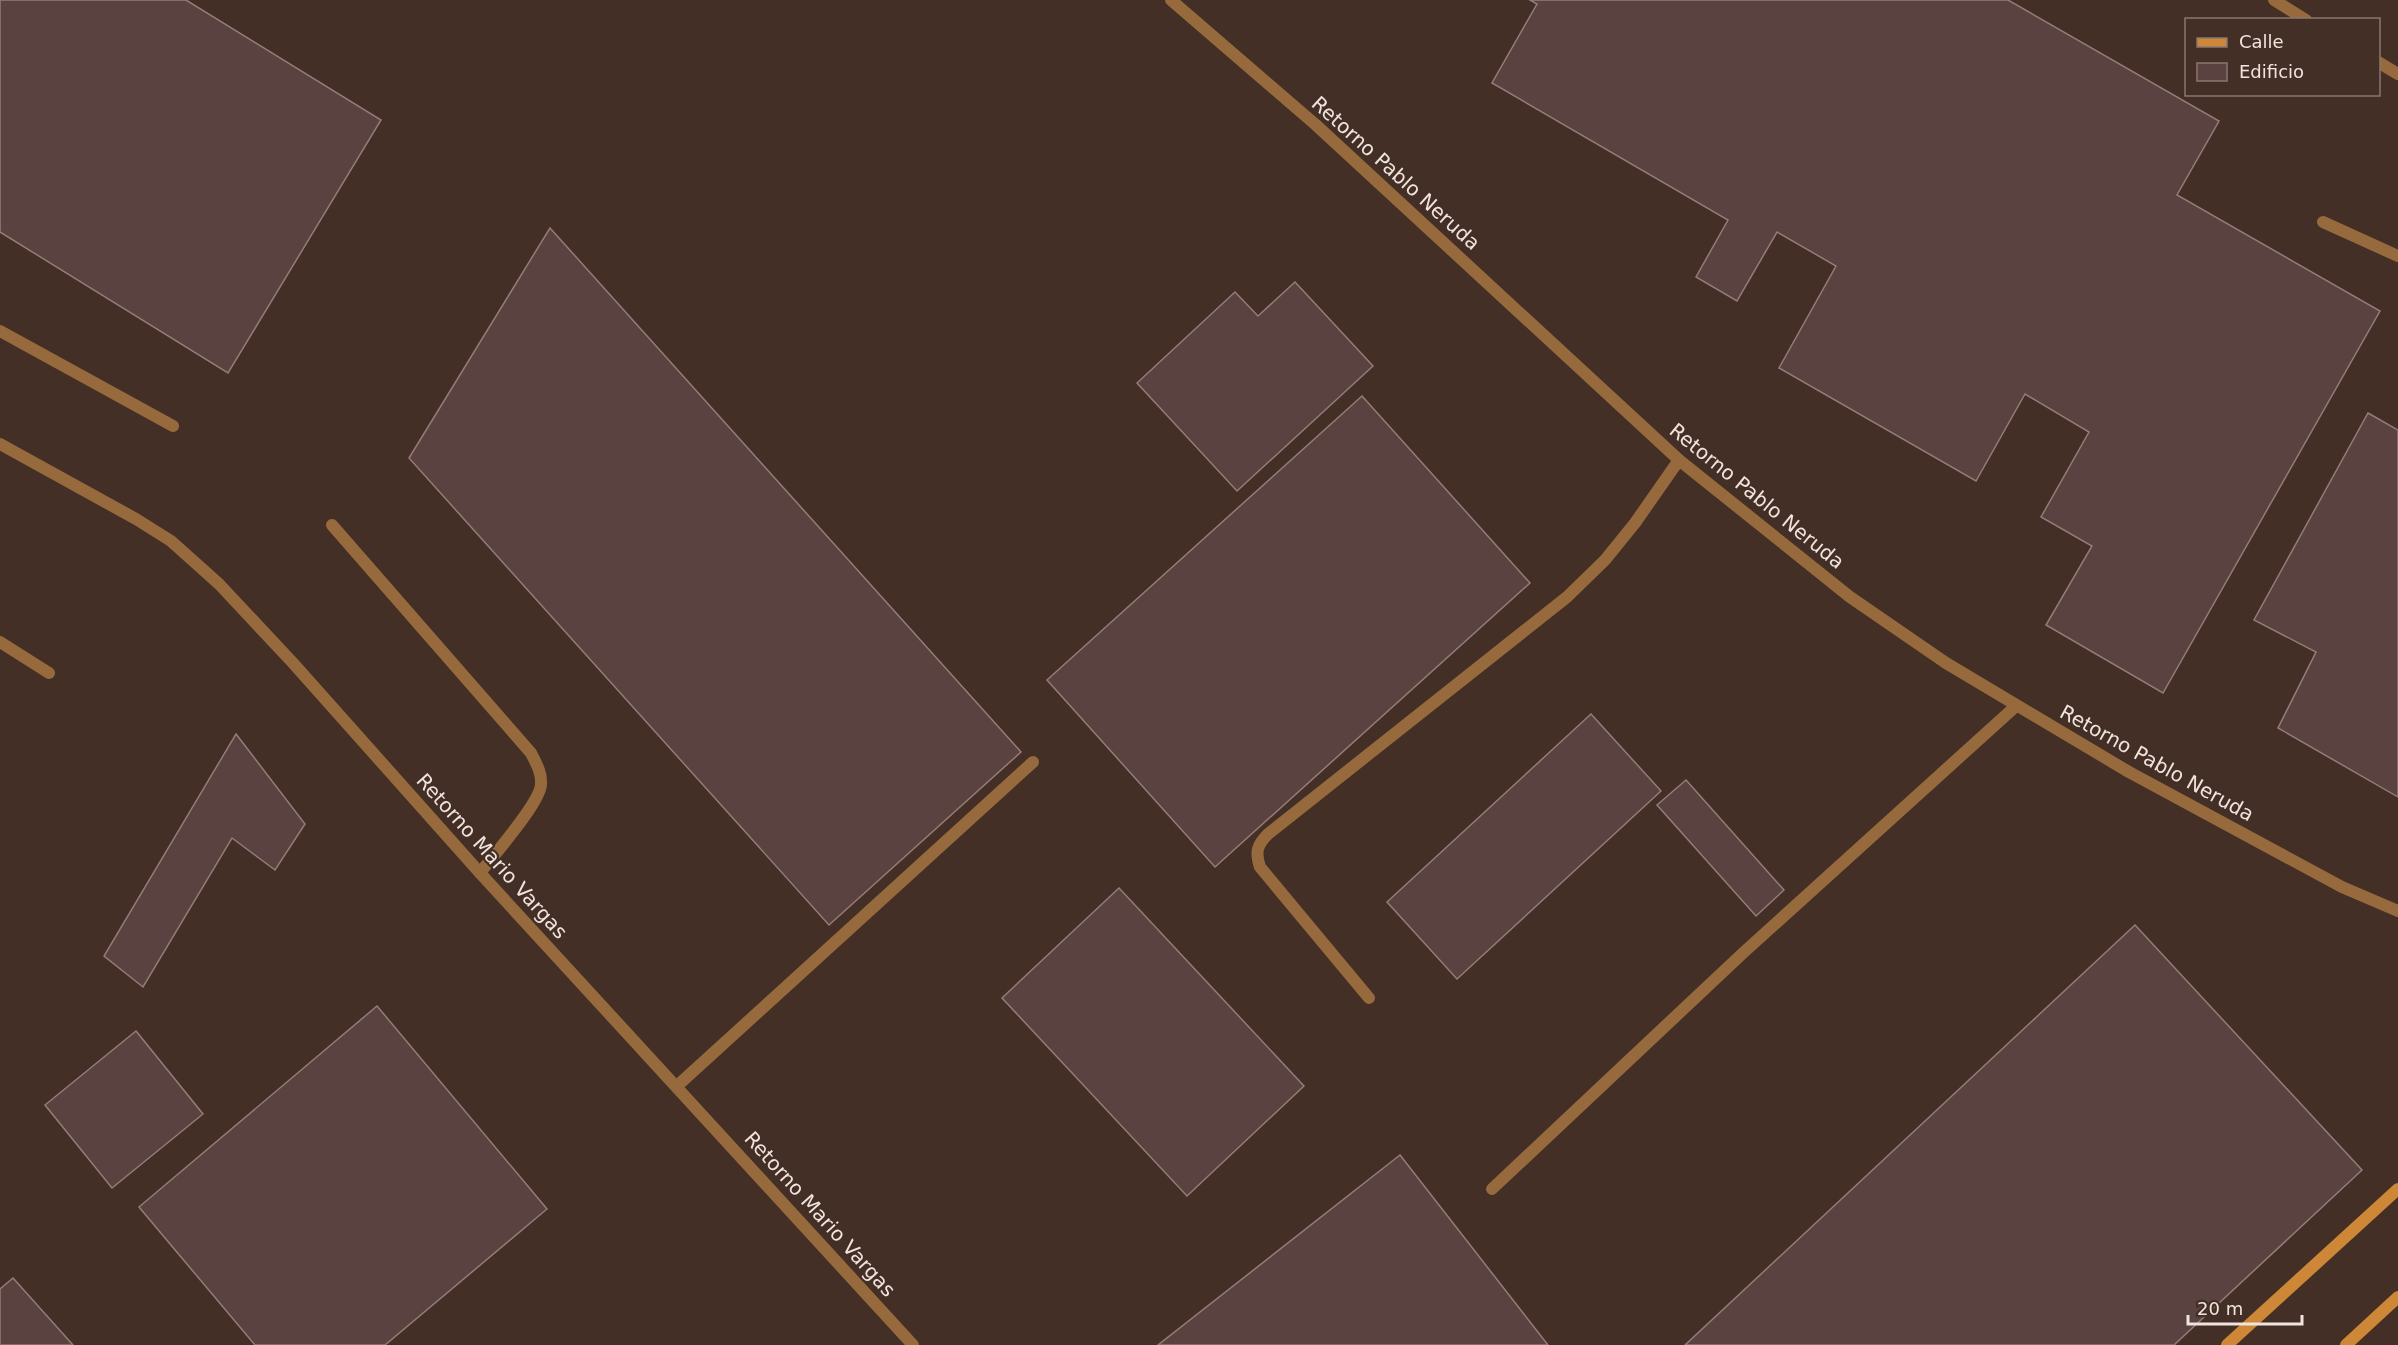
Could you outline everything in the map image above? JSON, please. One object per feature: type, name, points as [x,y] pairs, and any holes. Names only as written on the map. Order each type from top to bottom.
[{"type":"street","points":[[2228,1345],[2398,1189]]},
{"type":"street","points":[[2346,1345],[2398,1297]]},
{"type":"lane","name":"Retorno Pablo Neruda","points":[[1171,0],[1316,125],[1679,460],[1850,597],[1946,663],[2128,772],[2342,887],[2398,911]]},
{"type":"lane","points":[[2274,0],[2304,18]]},
{"type":"lane","points":[[2380,63],[2398,74]]},
{"type":"lane","points":[[2323,222],[2398,256]]},
{"type":"lane","points":[[0,331],[173,426]]},
{"type":"lane","name":"Retorno Mario Vargas","points":[[0,444],[145,525],[171,542],[219,584],[293,663],[480,873],[913,1345]]},
{"type":"lane","points":[[1369,998],[1260,867],[1257,856],[1258,844],[1567,597],[1620,542],[1679,460]]},
{"type":"lane","points":[[332,525],[531,753],[540,772],[542,786],[536,800],[480,873]]},
{"type":"lane","points":[[0,642],[49,673]]},
{"type":"lane","points":[[1492,1189],[1743,953],[2016,705]]},
{"type":"lane","points":[[677,1086],[1033,762]]},
{"type":"building","points":[[0,0],[186,0],[381,120],[228,373],[0,232]]},
{"type":"building","points":[[1530,0],[2008,0],[2219,121],[2177,195],[2380,311],[2163,693],[2046,625],[2092,546],[2041,517],[2089,432],[2025,394],[1976,481],[1779,368],[1836,266],[1777,232],[1737,301],[1696,277],[1728,220],[1492,83],[1537,4]]},
{"type":"building","points":[[550,228],[1021,752],[829,925],[409,458]]},
{"type":"building","points":[[1295,282],[1373,366],[1237,491],[1137,383],[1235,292],[1258,316]]},
{"type":"building","points":[[1362,396],[1530,583],[1215,867],[1047,680]]},
{"type":"building","points":[[2368,413],[2398,430],[2398,797],[2278,728],[2316,652],[2254,620]]},
{"type":"building","points":[[1591,714],[1661,791],[1457,979],[1387,902]]},
{"type":"building","points":[[236,734],[305,824],[275,870],[232,838],[143,987],[104,956]]},
{"type":"building","points":[[1686,780],[1784,890],[1756,916],[1657,805]]},
{"type":"building","points":[[1119,888],[1304,1086],[1187,1196],[1002,998]]},
{"type":"building","points":[[2135,925],[2362,1170],[2174,1345],[1685,1345]]},
{"type":"building","points":[[377,1006],[547,1209],[385,1345],[255,1345],[139,1207]]},
{"type":"building","points":[[136,1031],[203,1114],[112,1188],[45,1105]]},
{"type":"building","points":[[1400,1155],[1548,1345],[1158,1345]]},
{"type":"building","points":[[13,1278],[73,1345],[0,1345],[0,1289]]}]
